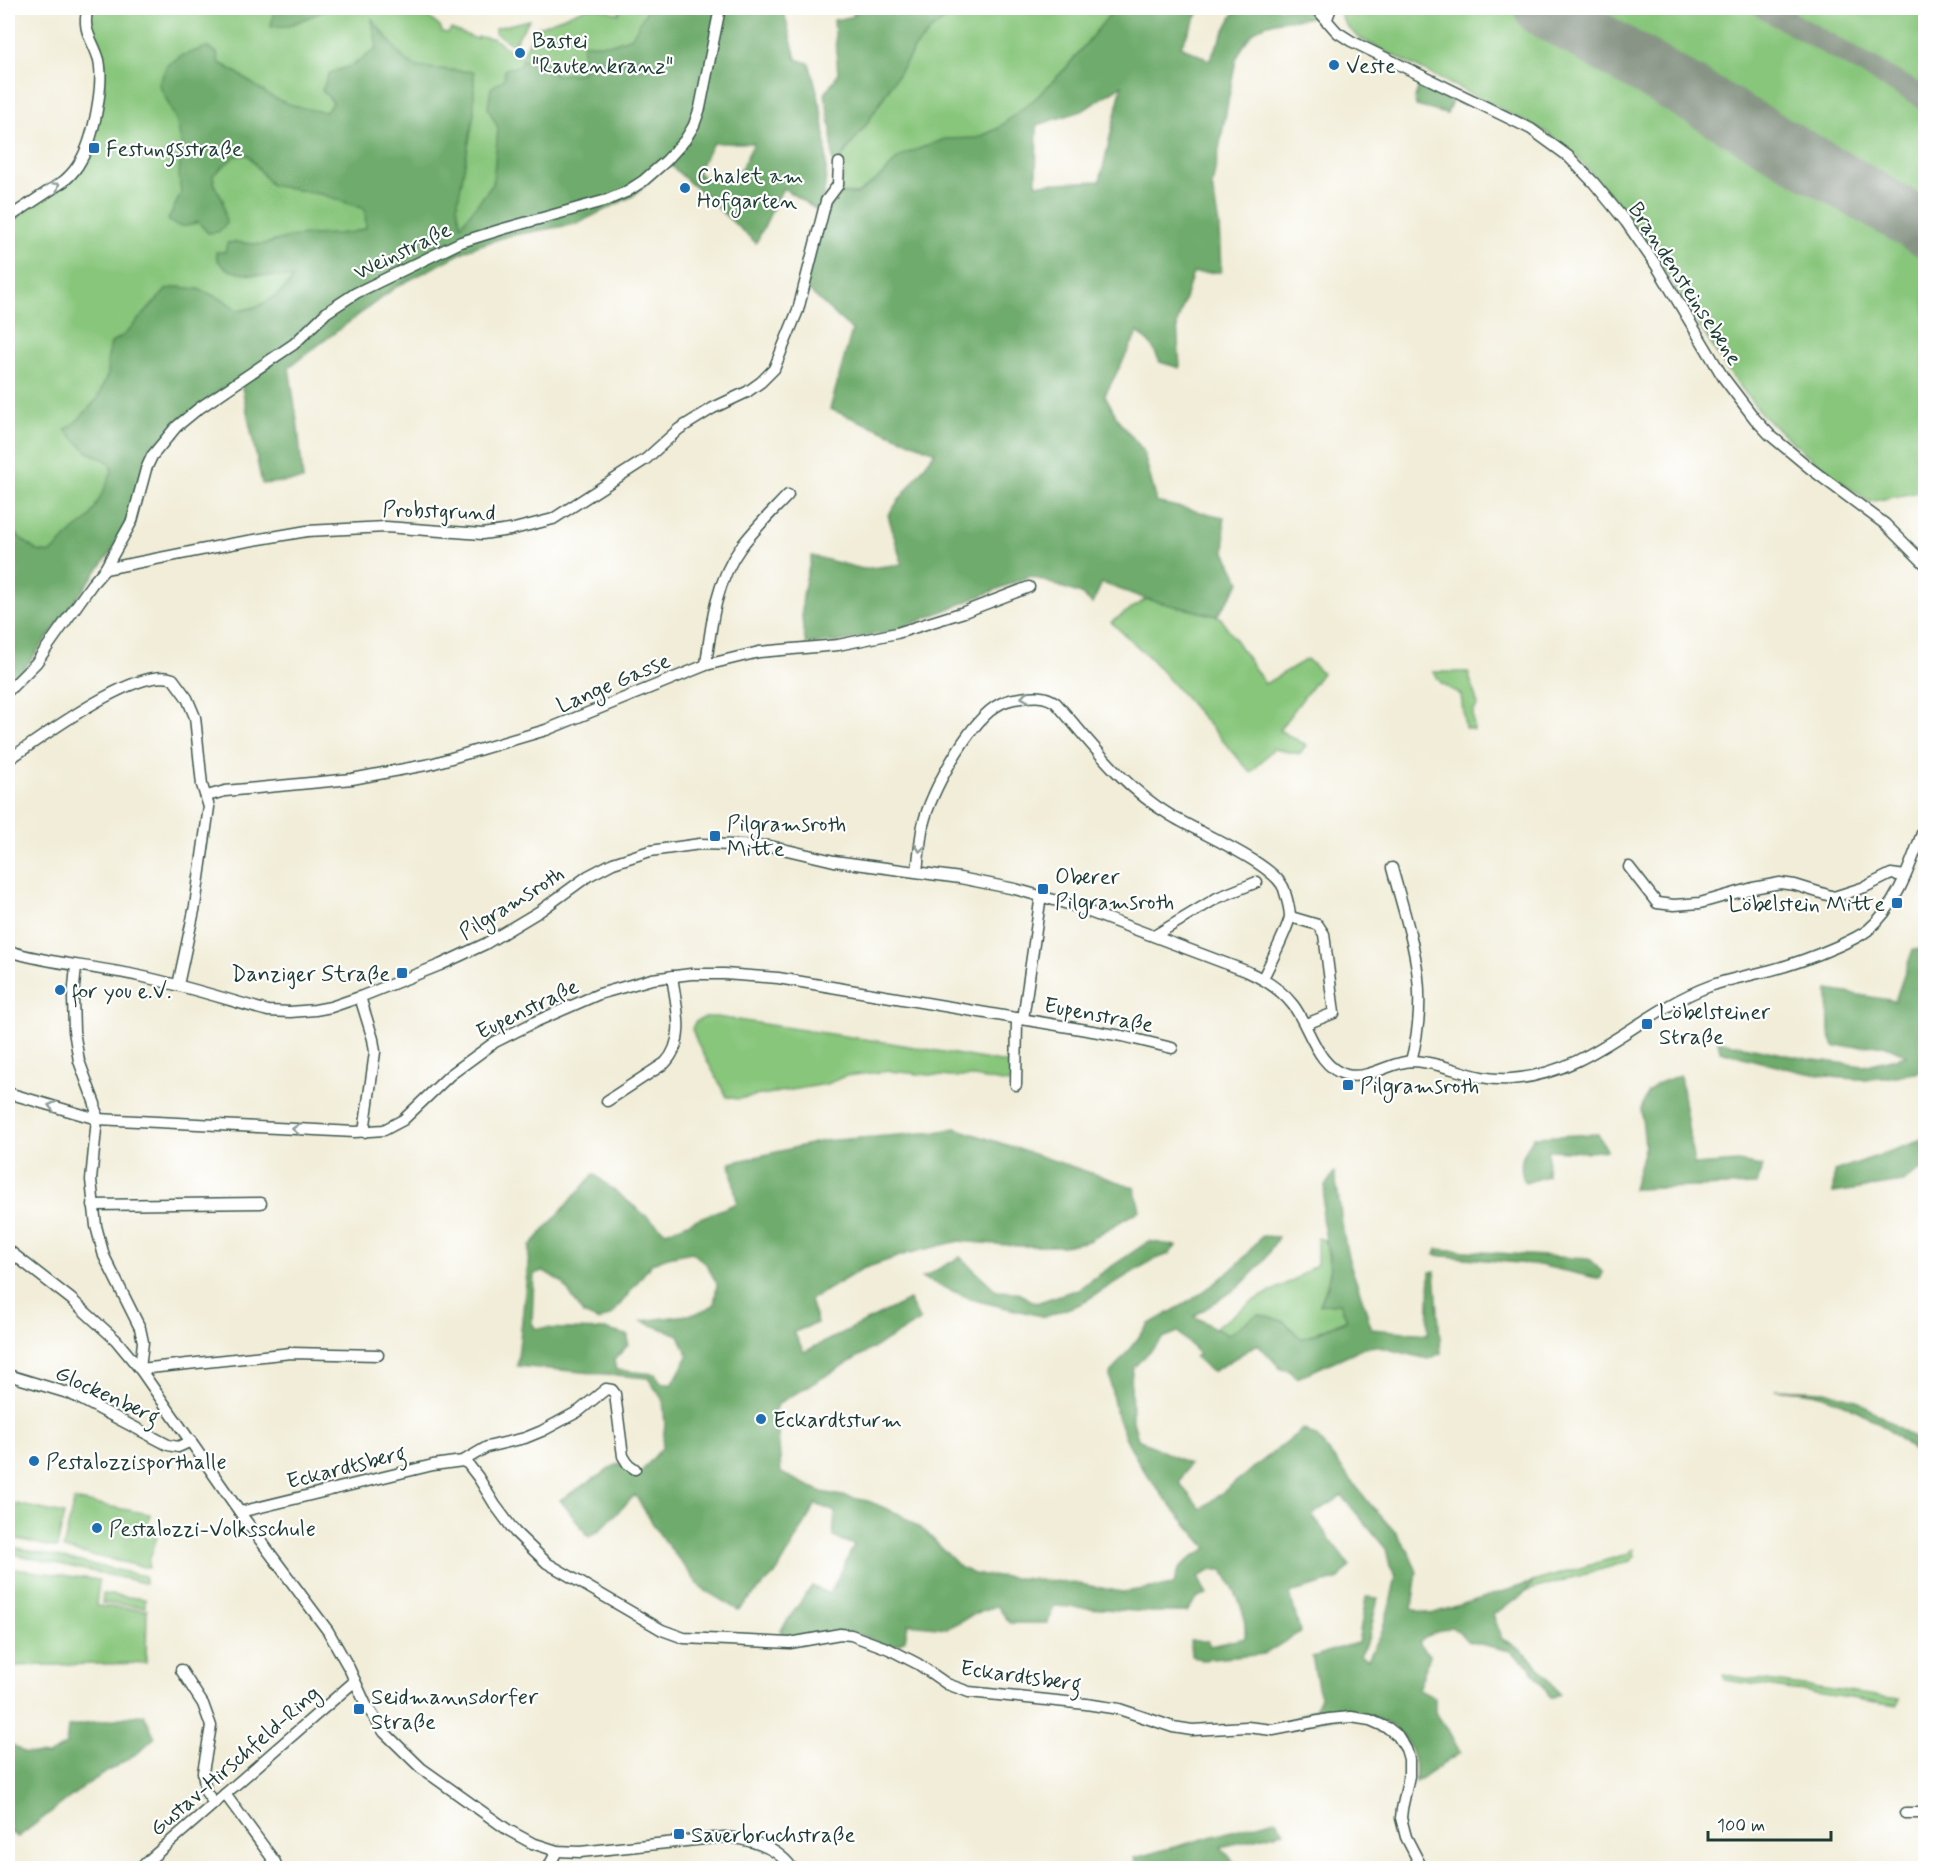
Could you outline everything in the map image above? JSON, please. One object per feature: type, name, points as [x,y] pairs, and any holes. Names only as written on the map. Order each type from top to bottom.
[{"type":"street","points":[[8,218],[64,181],[82,159],[95,118],[100,81],[98,58],[85,25],[88,8]]},
{"type":"street","name":"Weinstraße","points":[[105,569],[132,521],[146,469],[162,442],[198,409],[294,344],[327,312],[356,293],[461,243],[503,228],[607,200],[626,192],[666,161],[685,140],[697,117],[720,8]]},
{"type":"street","name":"Brandensteinsebene","points":[[1316,8],[1337,32],[1351,41],[1531,129],[1568,156],[1626,222],[1656,265],[1724,377],[1755,418],[1770,435],[1811,469],[1885,524],[1926,565]]},
{"type":"street","points":[[1326,21],[1331,8]]},
{"type":"street","name":"Probstgrund","points":[[105,569],[307,531],[387,527],[482,534],[510,530],[553,519],[646,459],[678,429],[712,408],[747,392],[774,369],[798,310],[826,201],[838,185],[839,163]]},
{"type":"street","points":[[706,665],[718,593],[729,569],[740,548],[788,495]]},
{"type":"street","points":[[8,691],[36,663],[105,569]]},
{"type":"street","name":"Lange Gasse","points":[[207,796],[225,791],[352,779],[441,761],[546,730],[706,665],[759,652],[838,645],[897,633],[964,612],[1029,587]]},
{"type":"street","points":[[8,760],[115,692],[141,681],[159,677],[174,679],[187,698],[195,717],[200,746],[202,785],[209,807],[201,868],[177,985]]},
{"type":"street","points":[[916,871],[923,825],[928,810],[948,768],[977,723],[1003,702],[1035,696],[1051,699],[1112,768],[1156,807],[1256,862],[1265,878],[1283,888],[1291,917],[1263,978]]},
{"type":"street","points":[[1392,868],[1414,947],[1420,985],[1420,1017],[1411,1061],[1424,1062],[1483,1078],[1497,1079],[1538,1074],[1562,1068],[1600,1050],[1665,1007],[1688,995],[1740,976],[1800,962],[1867,931],[1891,904],[1926,823]]},
{"type":"street","name":"Pilgramsroth","points":[[8,951],[76,966],[136,975],[268,1011],[315,1010],[360,997],[485,944],[540,911],[588,876],[613,863],[650,851],[691,845],[762,845],[855,864],[960,878],[1041,895],[1263,978],[1293,1004],[1306,1024],[1323,1059],[1346,1075],[1364,1075],[1411,1061]]},
{"type":"street","points":[[1629,867],[1656,903],[1674,905],[1712,900],[1780,883],[1795,885],[1834,897],[1865,887],[1891,874],[1905,876]]},
{"type":"street","points":[[1154,936],[1217,898],[1265,878]]},
{"type":"street","points":[[1020,1018],[1041,895]]},
{"type":"street","points":[[1291,917],[1318,924],[1324,934],[1334,1012],[1306,1024]]},
{"type":"street","points":[[76,966],[73,998],[74,1031],[80,1061],[95,1104],[97,1119],[91,1180],[93,1205],[100,1245],[141,1328],[143,1342],[140,1369]]},
{"type":"street","name":"Eupenstraße","points":[[8,1093],[97,1119],[359,1132],[384,1130],[403,1120],[450,1075],[479,1053],[512,1033],[599,994],[672,976],[759,975],[1122,1036],[1172,1048]]},
{"type":"street","points":[[607,1101],[672,1056],[677,1045],[678,1033],[672,976]]},
{"type":"street","points":[[359,1132],[375,1052],[360,997]]},
{"type":"street","name":"Eupenstraße","points":[[1016,1085],[1020,1018]]},
{"type":"street","points":[[93,1205],[261,1203]]},
{"type":"street","points":[[8,1250],[71,1299],[116,1340],[140,1369],[240,1512],[328,1631],[366,1705],[384,1732],[421,1768],[508,1830],[532,1843],[557,1851],[580,1852],[724,1837],[738,1838],[765,1846],[792,1869]]},
{"type":"street","points":[[140,1369],[291,1353],[378,1355]]},
{"type":"street","name":"Glockenberg","points":[[8,1375],[71,1394],[168,1445],[182,1446],[191,1441]]},
{"type":"street","name":"Eckardtsberg","points":[[240,1512],[433,1465],[462,1461],[487,1447],[525,1438],[542,1431],[579,1411],[609,1389],[615,1394],[623,1456],[635,1469]]},
{"type":"street","name":"Eckardtsberg","points":[[462,1461],[468,1464],[478,1476],[495,1505],[515,1532],[547,1563],[662,1630],[684,1638],[790,1643],[840,1634],[850,1635],[889,1649],[918,1664],[947,1684],[969,1692],[1119,1709],[1173,1727],[1192,1730],[1247,1727],[1273,1730],[1329,1719],[1370,1720],[1388,1728],[1398,1736],[1406,1749],[1409,1759],[1409,1776],[1401,1818],[1406,1837],[1422,1869]]},
{"type":"street","points":[[181,1670],[203,1704],[211,1726],[211,1737],[205,1753],[203,1772],[206,1792],[214,1803]]},
{"type":"street","name":"Gustav-Hirschfeld-Ring","points":[[140,1869],[355,1681]]},
{"type":"street","points":[[225,1794],[273,1866]]},
{"type":"street","points":[[1905,1813],[1926,1813]]},
{"type":"street","points":[[548,1869],[557,1851]]},
{"type":"green space","points":[[91,8],[418,8],[441,28],[442,32],[448,33],[451,29],[477,39],[478,37],[493,38],[521,58],[536,28],[586,8],[600,8],[619,14],[620,8],[719,8],[461,240],[176,424],[8,687],[8,222],[81,170],[104,73],[89,29]]},
{"type":"green space","points":[[276,8],[331,8],[288,26],[271,27]]},
{"type":"green space","points":[[648,8],[783,8],[796,59],[809,63],[819,99],[826,156],[824,194],[820,212],[783,188],[756,243],[668,163],[633,196],[576,224],[507,236],[469,249],[396,287],[289,367],[303,480],[262,484],[240,378],[159,441],[134,508],[111,552],[28,664],[8,687],[8,528],[37,551],[51,553],[74,530],[89,519],[112,471],[109,462],[88,452],[65,430],[78,420],[97,399],[108,374],[107,362],[111,343],[124,335],[167,289],[179,287],[198,289],[224,300],[237,310],[253,308],[268,301],[282,291],[293,278],[248,274],[226,268],[219,262],[216,252],[225,252],[227,243],[264,244],[292,237],[341,234],[366,228],[365,209],[324,195],[271,185],[248,155],[235,156],[213,175],[215,186],[223,200],[226,224],[218,232],[208,233],[198,222],[182,226],[175,225],[168,220],[181,193],[179,177],[181,143],[177,122],[159,84],[167,65],[181,56],[207,47],[217,53],[219,63],[270,96],[293,105],[326,112],[333,102],[322,90],[329,73],[350,66],[377,49],[372,19],[404,59],[417,67],[474,72],[474,114],[457,207],[461,225],[493,184],[498,128],[488,108],[491,88],[504,79],[505,69],[519,66],[523,60],[552,59],[555,75],[583,73],[583,44],[612,44],[632,37]],"holes":[[[713,143],[754,143],[737,176],[721,173],[705,178],[697,172]]]},
{"type":"green space","points":[[852,8],[961,8],[932,29],[914,49],[864,128],[839,163],[833,165],[831,130],[825,94],[838,74],[834,20],[854,16]]},
{"type":"green space","points":[[961,8],[1112,8],[1112,12],[1066,68],[1037,97],[997,129],[977,138],[962,139],[896,160],[885,173],[857,194],[837,195],[844,175],[839,163],[846,151],[864,128],[914,49],[932,29]]},
{"type":"green space","points":[[1112,8],[1201,8],[1181,46],[1209,60],[1236,9],[1234,8],[1310,8],[1315,16],[1277,21],[1261,27],[1250,36],[1236,60],[1212,186],[1219,225],[1221,272],[1193,273],[1177,324],[1180,368],[1160,362],[1152,346],[1138,332],[1105,395],[1119,421],[1143,450],[1156,498],[1155,502],[1224,517],[1225,552],[1240,582],[1217,616],[1146,599],[1102,583],[1092,604],[1081,594],[1030,576],[894,631],[837,642],[806,644],[802,610],[806,578],[812,556],[863,569],[902,564],[888,515],[935,452],[830,409],[852,330],[805,287],[827,202],[843,193],[857,194],[905,154],[945,139],[977,138],[997,129],[1037,97],[1066,68],[1112,12]],"holes":[[[1122,85],[1100,181],[1036,184],[1037,125],[1082,111]]]},
{"type":"green space","points":[[1339,8],[1925,8],[1925,491],[1869,502],[1813,460],[1763,416],[1726,368],[1647,242],[1616,201],[1579,159],[1546,132],[1361,39],[1346,25]]},
{"type":"green space","points":[[529,20],[513,45],[495,33],[495,28]]},
{"type":"green space","points":[[1420,82],[1453,98],[1447,114],[1416,106],[1415,98]]},
{"type":"green space","points":[[1146,599],[1220,617],[1265,684],[1307,659],[1322,673],[1279,730],[1306,745],[1300,754],[1273,749],[1251,773],[1151,659],[1111,622]]},
{"type":"green space","points":[[1433,672],[1468,672],[1478,705],[1473,712],[1474,730],[1465,728],[1461,695],[1442,684]]},
{"type":"green space","points":[[1913,949],[1925,950],[1926,1067],[1920,1072],[1875,1079],[1842,1078],[1789,1069],[1720,1051],[1718,1041],[1808,1059],[1864,1066],[1907,1055],[1884,1045],[1834,1047],[1829,1033],[1828,990],[1895,1001]]},
{"type":"green space","points":[[706,1017],[891,1043],[1012,1064],[1013,1079],[1008,1083],[974,1077],[889,1071],[845,1076],[827,1084],[737,1099],[727,1097],[692,1029],[695,1022]]},
{"type":"green space","points":[[1680,1075],[1694,1165],[1738,1162],[1762,1166],[1757,1185],[1633,1189],[1645,1145],[1641,1109],[1647,1093],[1657,1084]]},
{"type":"green space","points":[[955,1128],[1134,1187],[1140,1210],[1088,1241],[1064,1246],[1019,1246],[959,1241],[906,1254],[862,1269],[810,1300],[817,1323],[794,1332],[804,1352],[909,1300],[920,1321],[779,1403],[773,1413],[778,1430],[781,1473],[822,1492],[868,1501],[899,1514],[926,1532],[961,1568],[974,1574],[1075,1583],[1122,1592],[1174,1585],[1181,1566],[1207,1548],[1158,1489],[1130,1447],[1120,1425],[1113,1400],[1110,1374],[1149,1324],[1190,1301],[1218,1281],[1240,1262],[1262,1236],[1278,1237],[1264,1261],[1239,1287],[1194,1316],[1227,1335],[1258,1314],[1283,1321],[1302,1339],[1347,1320],[1340,1303],[1320,1305],[1329,1283],[1331,1266],[1322,1218],[1325,1186],[1334,1173],[1348,1257],[1371,1329],[1428,1334],[1430,1272],[1435,1271],[1441,1353],[1428,1359],[1375,1346],[1363,1348],[1297,1378],[1290,1371],[1281,1369],[1258,1344],[1212,1372],[1195,1357],[1199,1354],[1178,1332],[1163,1338],[1133,1368],[1132,1417],[1138,1439],[1189,1464],[1179,1483],[1201,1509],[1303,1429],[1317,1437],[1409,1552],[1417,1572],[1412,1607],[1431,1614],[1533,1582],[1520,1597],[1493,1614],[1502,1639],[1528,1656],[1560,1694],[1551,1698],[1531,1668],[1510,1651],[1467,1641],[1451,1627],[1425,1637],[1419,1642],[1425,1652],[1430,1655],[1418,1690],[1435,1697],[1435,1712],[1460,1753],[1416,1782],[1412,1752],[1403,1736],[1388,1724],[1367,1716],[1355,1716],[1280,1726],[1316,1708],[1320,1696],[1312,1657],[1358,1643],[1366,1597],[1378,1598],[1369,1637],[1360,1656],[1368,1659],[1381,1634],[1390,1604],[1396,1576],[1390,1566],[1386,1549],[1342,1496],[1312,1515],[1350,1566],[1339,1579],[1290,1593],[1300,1632],[1265,1654],[1202,1660],[1191,1655],[1190,1641],[1208,1641],[1210,1646],[1245,1638],[1242,1611],[1223,1570],[1212,1570],[1198,1577],[1207,1595],[1197,1598],[1187,1612],[1054,1606],[1048,1623],[1010,1623],[997,1606],[981,1611],[947,1628],[908,1624],[905,1640],[892,1648],[853,1632],[790,1641],[780,1631],[812,1586],[830,1594],[854,1545],[833,1537],[835,1512],[816,1504],[777,1572],[738,1610],[701,1588],[660,1535],[635,1495],[600,1530],[589,1537],[560,1500],[619,1463],[628,1471],[639,1474],[662,1448],[665,1424],[663,1400],[648,1378],[517,1366],[530,1246],[594,1174],[666,1232],[737,1203],[730,1163],[822,1141],[936,1132]],"holes":[[[692,1252],[706,1264],[717,1284],[714,1305],[695,1314],[641,1321],[679,1335],[688,1356],[672,1385],[661,1382],[655,1374],[616,1370],[614,1360],[628,1345],[628,1335],[607,1330],[535,1328],[532,1323],[534,1274],[544,1271],[563,1283],[583,1314],[599,1321],[613,1314],[652,1263]]]},
{"type":"green space","points":[[1598,1134],[1607,1150],[1588,1152],[1548,1150],[1547,1176],[1525,1183],[1521,1170],[1522,1158],[1534,1137]]},
{"type":"green space","points":[[1925,1139],[1925,1167],[1902,1182],[1833,1193],[1834,1171]]},
{"type":"green space","points":[[1317,1238],[1325,1240],[1329,1266],[1327,1286],[1320,1304],[1341,1303],[1347,1319],[1302,1339],[1283,1321],[1227,1335],[1215,1328],[1253,1301],[1295,1279],[1317,1264]]},
{"type":"green space","points":[[1149,1241],[1176,1246],[1169,1254],[1151,1261],[1080,1304],[1045,1317],[974,1300],[922,1278],[960,1257],[997,1291],[1016,1292],[1036,1303],[1078,1289]]},
{"type":"green space","points":[[1437,1249],[1589,1259],[1603,1273],[1600,1279],[1539,1265],[1435,1255]]},
{"type":"green space","points":[[1775,1389],[1825,1391],[1855,1399],[1917,1440],[1925,1449],[1925,1465],[1890,1431],[1847,1405],[1817,1394]]},
{"type":"green space","points":[[74,1500],[150,1514],[148,1526],[157,1537],[149,1568],[63,1549]]},
{"type":"green space","points":[[12,1503],[64,1514],[57,1548],[8,1537]]},
{"type":"green space","points":[[8,1546],[145,1576],[145,1583],[8,1553]]},
{"type":"green space","points":[[1634,1549],[1635,1556],[1630,1561],[1527,1591],[1533,1582],[1627,1554]]},
{"type":"green space","points":[[8,1568],[99,1580],[96,1606],[147,1610],[146,1663],[8,1666]]},
{"type":"green space","points":[[103,1594],[145,1599],[145,1607],[102,1603]]},
{"type":"green space","points":[[1723,1675],[1900,1699],[1897,1705],[1725,1680]]},
{"type":"green space","points":[[144,1714],[155,1737],[139,1752],[89,1783],[18,1837],[8,1831],[8,1751],[13,1745],[24,1753],[48,1755],[66,1745],[68,1727]]},
{"type":"green space","points":[[1275,1819],[1284,1832],[1221,1847],[1239,1868],[1137,1868],[1134,1858]]},
{"type":"taxiway","points":[[1764,8],[1926,99]]},
{"type":"runway","points":[[1542,8],[1926,229]]},
{"type":"place","name":"Bastei \"Rautenkranz\"","points":[[520,53]]},
{"type":"place","name":"Veste","points":[[1334,65]]},
{"type":"place","name":"Festungsstraße","points":[[94,148]]},
{"type":"place","name":"Chalet am Hofgarten","points":[[685,188]]},
{"type":"place","name":"Pilgramsroth Mitte","points":[[715,836]]},
{"type":"place","name":"Oberer Pilgramsroth","points":[[1043,889]]},
{"type":"place","name":"Löbelstein Mitte","points":[[1897,903]]},
{"type":"place","name":"Danziger Straße","points":[[402,973]]},
{"type":"place","name":"for you e.V.","points":[[60,990]]},
{"type":"place","name":"Löbelsteiner Straße","points":[[1647,1024]]},
{"type":"place","name":"Pilgramsroth","points":[[1348,1085]]},
{"type":"place","name":"Eckardtsturm","points":[[761,1419]]},
{"type":"place","name":"Pestalozzisporthalle","points":[[34,1461]]},
{"type":"place","name":"Pestalozzi-Volksschule","points":[[97,1528]]},
{"type":"place","name":"Seidmannsdorfer Straße","points":[[359,1709]]},
{"type":"place","name":"Sauerbruchstraße","points":[[679,1834]]}]
